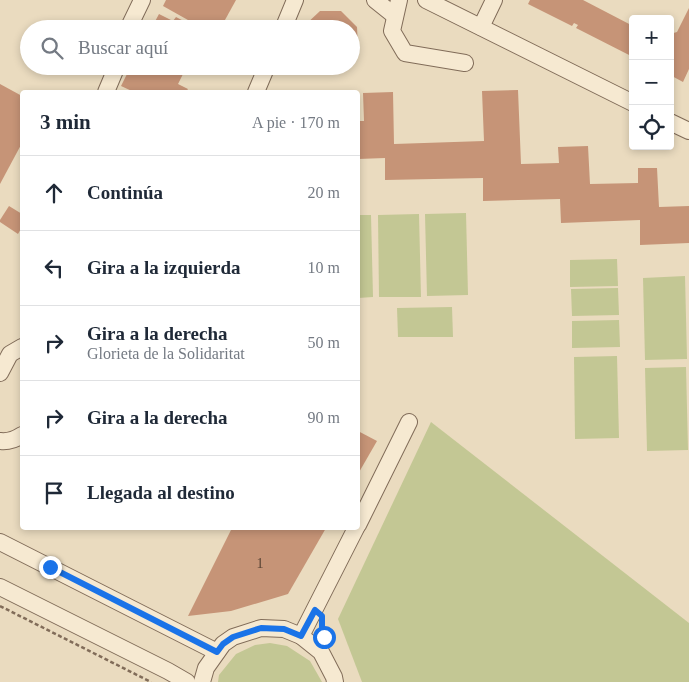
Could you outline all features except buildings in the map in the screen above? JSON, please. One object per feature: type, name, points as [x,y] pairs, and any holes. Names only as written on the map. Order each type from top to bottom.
[{"type":"street","points":[[132,20],[142,0]]},
{"type":"street","points":[[287,20],[295,0]]},
{"type":"street","points":[[375,0],[395,16]]},
{"type":"street","points":[[399,0],[392,31],[406,53],[466,63]]},
{"type":"street","points":[[426,0],[629,101]]},
{"type":"street","points":[[481,27],[494,0]]},
{"type":"street","points":[[107,90],[113,75]]},
{"type":"street","points":[[257,90],[263,75]]},
{"type":"street","points":[[674,123],[688,128]]},
{"type":"street","points":[[0,373],[10,354],[20,349]]},
{"type":"street","points":[[360,520],[410,422]]},
{"type":"street","points":[[0,440],[5,441],[20,436]]},
{"type":"street","points":[[301,636],[355,530]]},
{"type":"street","points":[[0,542],[217,652]]},
{"type":"street","points":[[0,587],[187,682]]},
{"type":"street","points":[[202,682],[206,668],[223,644],[233,637],[261,628],[284,629],[301,636],[321,652],[335,682]]},
{"type":"path","points":[[0,606],[151,682]]},
{"type":"green space","points":[[466,213],[468,295],[427,296],[425,214]]},
{"type":"green space","points":[[419,214],[421,297],[379,297],[378,215]]},
{"type":"green space","points":[[360,215],[371,215],[373,297],[360,298]]},
{"type":"green space","points":[[617,259],[618,286],[570,287],[570,260]]},
{"type":"green space","points":[[685,276],[687,359],[645,360],[643,278]]},
{"type":"green space","points":[[618,288],[619,315],[572,316],[571,289]]},
{"type":"green space","points":[[452,307],[453,337],[398,337],[397,308]]},
{"type":"green space","points":[[619,320],[620,347],[572,348],[572,321]]},
{"type":"green space","points":[[617,356],[619,438],[575,439],[574,357]]},
{"type":"green space","points":[[686,367],[688,450],[647,451],[645,368]]},
{"type":"green space","points":[[431,422],[689,623],[689,682],[362,682],[338,619]]},
{"type":"green space","points":[[270,643],[287,646],[310,661],[322,682],[218,682],[219,675],[236,654],[255,645]]},
{"type":"route","points":[[50,567],[217,652],[223,644],[233,637],[261,628],[284,629],[301,636],[315,610],[322,616],[324,637]]}]
